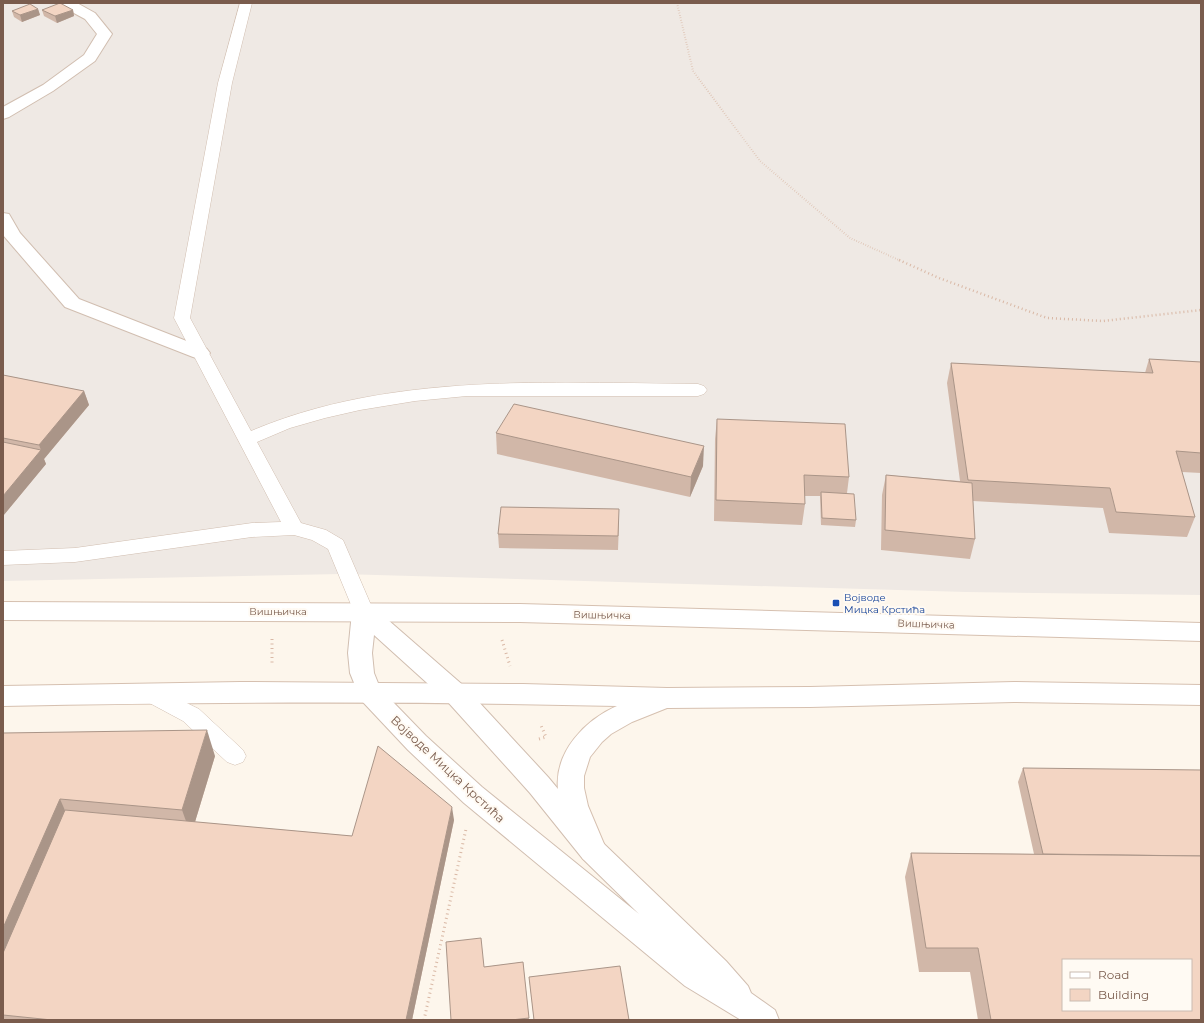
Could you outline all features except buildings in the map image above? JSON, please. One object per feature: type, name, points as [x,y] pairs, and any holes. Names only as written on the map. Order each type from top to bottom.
[{"type":"main road","points":[[3,114],[48,88],[90,58],[105,34],[90,16],[66,3]]},
{"type":"main road","points":[[3,218],[12,235],[72,303],[200,353]]},
{"type":"main road","name":"Вишњичка","points":[[3,611],[520,613],[1201,632]]},
{"type":"main road","name":"Војводе Мицка Крстића","points":[[364,612],[360,653],[362,673],[370,692],[384,710],[473,795],[695,978],[754,1013]]},
{"type":"main road","name":"Војводе Мицка Крстића","points":[[364,612],[456,694],[539,785],[593,851],[716,970],[754,1013]]},
{"type":"main road","points":[[3,696],[150,693],[370,692],[667,698],[810,698],[1014,692],[1201,694]]},
{"type":"main road","points":[[593,851],[573,800],[570,781],[574,762],[595,731],[612,720],[667,698]]},
{"type":"lane","points":[[246,3],[225,83],[182,318],[294,528]]},
{"type":"lane","points":[[247,440],[284,424],[322,413],[360,404],[415,395],[490,390],[601,388],[698,390]]},
{"type":"lane","points":[[3,558],[75,555],[252,530],[294,528],[319,535],[336,545],[364,612]]},
{"type":"lane","points":[[150,693],[191,715],[236,756]]},
{"type":"path","points":[[677,3],[693,71],[760,161],[850,238],[939,278],[1047,318],[1103,321],[1201,310]]},
{"type":"path","points":[[272,634],[272,664]]},
{"type":"path","points":[[502,639],[511,669]]},
{"type":"path","points":[[531,741],[546,737],[538,720]]},
{"type":"path","points":[[424,1020],[467,823]]},
{"type":"shaded area","points":[[3,3],[1201,3],[1201,595],[966,592],[341,574],[3,581]]},
{"type":"place","name":"Војводе Мицка Крстића","points":[[836,603]]}]
